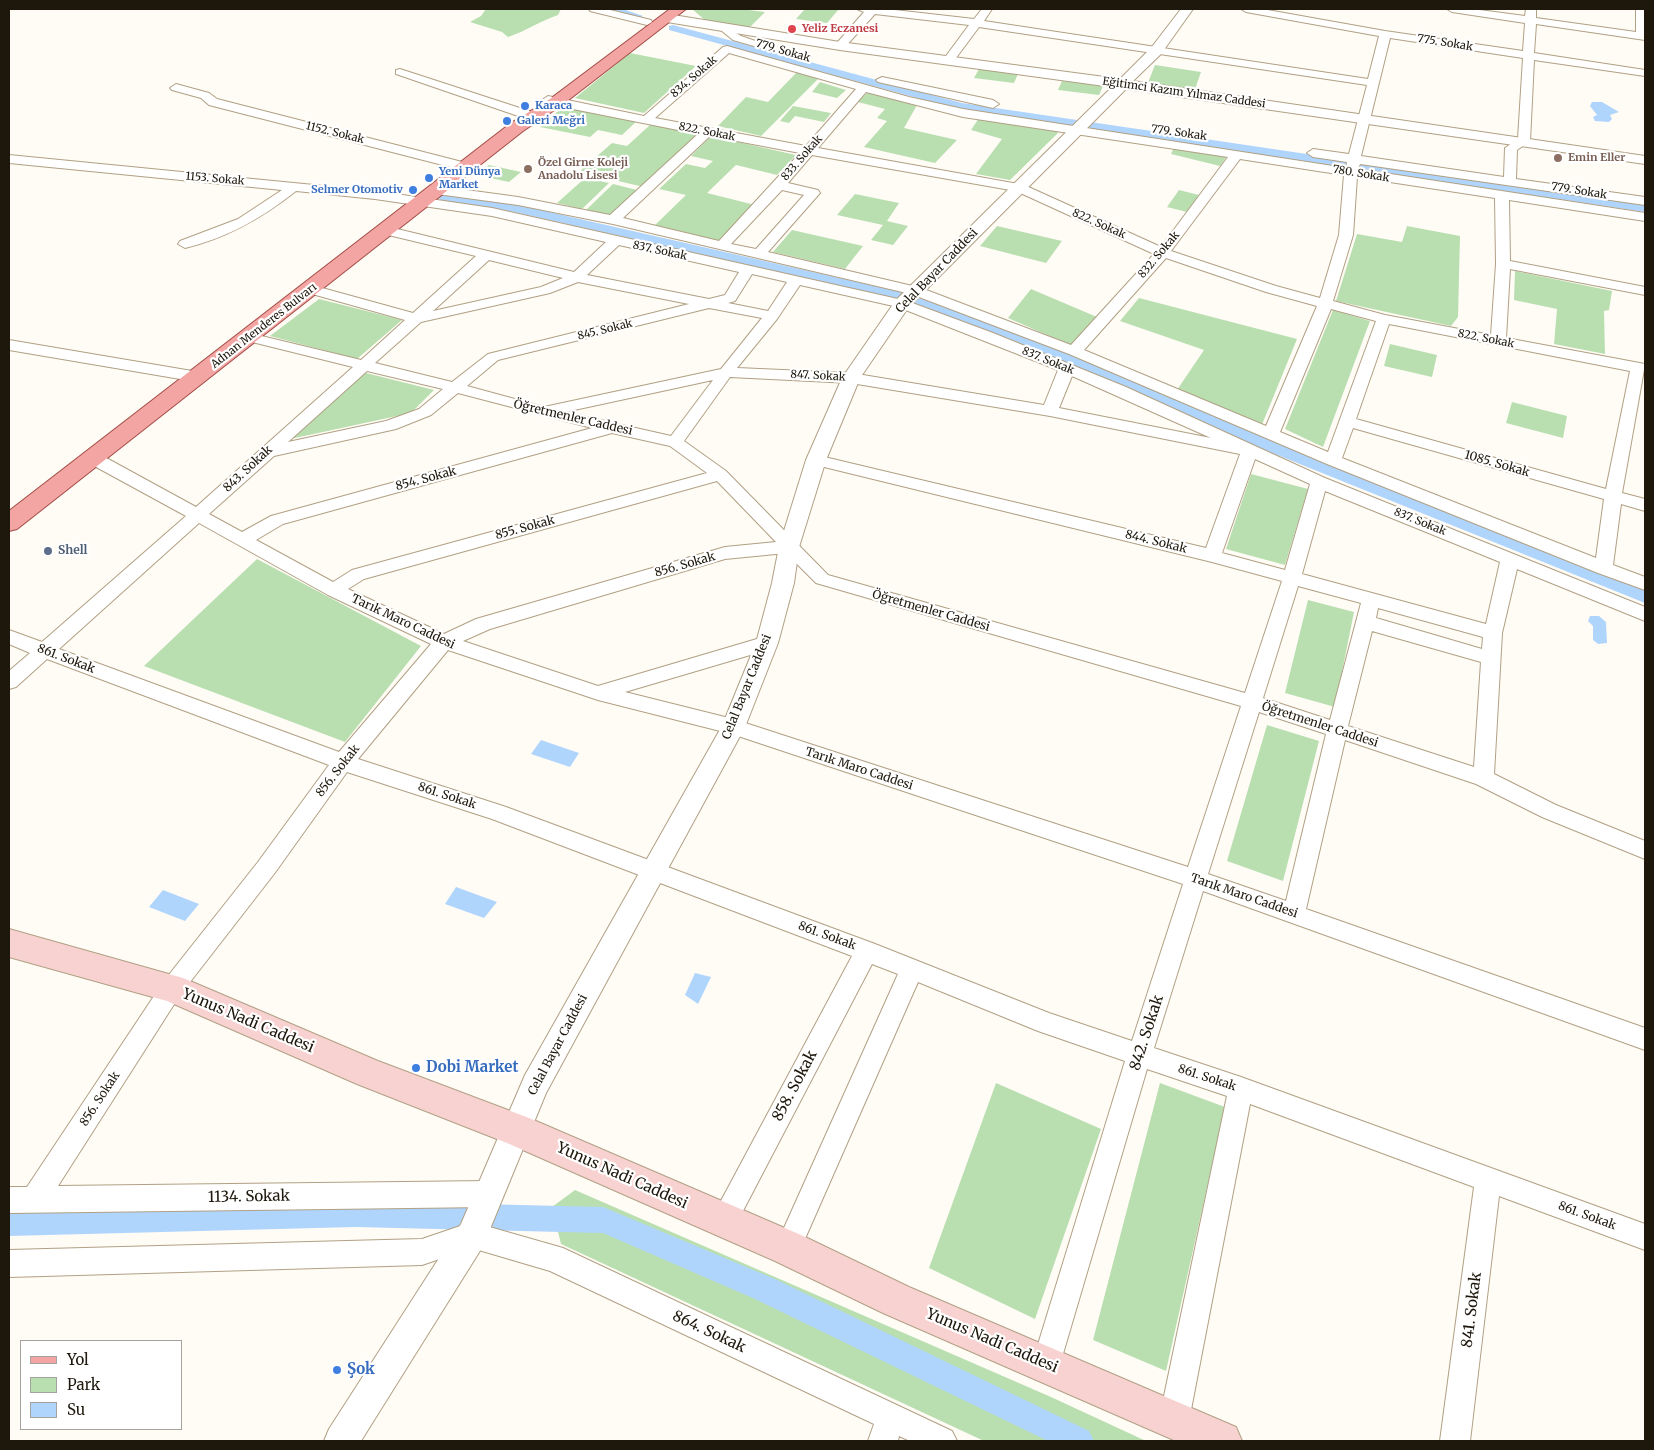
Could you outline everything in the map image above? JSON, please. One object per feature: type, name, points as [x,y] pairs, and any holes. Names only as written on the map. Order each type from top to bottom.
[{"type":"main road","name":"Adnan Menderes Bulvarı","points":[[9,523],[437,190],[522,121],[552,101],[665,16]]},
{"type":"main road","name":"Yunus Nadi Caddesi","points":[[9,943],[172,988],[369,1073],[517,1130],[788,1248],[896,1300],[1222,1441]]},
{"type":"street","points":[[594,9],[665,16]]},
{"type":"street","points":[[629,9],[665,16]]},
{"type":"street","points":[[840,46],[869,9],[976,23],[1374,83]]},
{"type":"street","points":[[948,60],[987,9]]},
{"type":"street","name":"Celal Bayar Caddesi","points":[[341,1441],[473,1234],[535,1084],[734,727],[767,643],[783,583],[789,546],[816,460],[851,378],[909,298],[1156,51],[1187,9]]},
{"type":"street","name":"775. Sokak","points":[[1246,9],[1385,34],[1645,73]]},
{"type":"street","points":[[1452,9],[1530,14],[1644,37],[1641,9]]},
{"type":"street","points":[[1510,180],[1511,148],[1524,141],[1530,14]]},
{"type":"street","name":"Eğitimci Kazım Yılmaz Caddesi","points":[[665,16],[840,46],[1123,84],[1645,160]]},
{"type":"street","name":"779. Sokak","points":[[722,27],[737,38],[775,49]]},
{"type":"street","points":[[1271,434],[1325,305],[1346,235],[1351,173],[1385,34]]},
{"type":"street","name":"834. Sokak","points":[[646,120],[727,49],[863,88]]},
{"type":"street","points":[[400,72],[522,121]]},
{"type":"street","name":"779. Sokak","points":[[871,77],[1082,125],[1355,159],[1645,201]]},
{"type":"street","name":"1152. Sokak","points":[[176,88],[205,95],[213,102],[466,167]]},
{"type":"street","points":[[863,88],[963,113],[1082,125]]},
{"type":"street","name":"833. Sokak","points":[[759,254],[813,193],[779,185],[863,88]]},
{"type":"street","name":"822. Sokak","points":[[552,101],[708,132],[1019,188],[1163,253],[1325,305],[1384,319],[1642,368]]},
{"type":"street","name":"780. Sokak","points":[[1082,125],[1351,173],[1645,217]]},
{"type":"street","points":[[613,220],[708,132]]},
{"type":"street","name":"832. Sokak","points":[[1074,351],[1163,253],[1237,154]]},
{"type":"street","name":"1153. Sokak","points":[[9,159],[293,187],[421,202]]},
{"type":"street","points":[[722,245],[779,185]]},
{"type":"street","points":[[185,244],[220,234],[245,222],[266,209],[293,187]]},
{"type":"street","name":"837. Sokak","points":[[437,190],[518,201],[613,220],[759,254],[909,298],[1074,351],[1333,460],[1645,584]]},
{"type":"street","points":[[1498,341],[1503,264],[1502,195]]},
{"type":"street","name":"837. Sokak","points":[[421,202],[492,212],[614,242],[796,280],[909,298],[1120,390],[1249,451],[1320,482],[1645,614]]},
{"type":"street","points":[[385,230],[577,277],[772,316]]},
{"type":"street","points":[[310,289],[415,318],[545,290],[577,277],[614,242]]},
{"type":"street","name":"843. Sokak","points":[[9,682],[42,650],[199,514],[265,452],[486,255]]},
{"type":"street","points":[[1503,264],[1645,291]]},
{"type":"street","name":"845. Sokak","points":[[265,452],[390,425],[425,412],[493,357],[730,298],[748,269]]},
{"type":"street","points":[[675,442],[726,372],[772,316],[796,280]]},
{"type":"street","points":[[1333,460],[1384,319]]},
{"type":"street","name":"Öğretmenler Caddesi","points":[[249,337],[456,388],[542,412],[675,442],[720,475],[822,580],[1251,702],[1337,730],[1483,778],[1549,811],[1645,850]]},
{"type":"street","points":[[9,344],[198,377]]},
{"type":"street","points":[[1050,411],[1067,368]]},
{"type":"street","points":[[1604,569],[1614,496],[1642,368]]},
{"type":"street","name":"847. Sokak","points":[[542,412],[726,372],[851,378],[1050,411],[1249,451]]},
{"type":"street","name":"1085. Sokak","points":[[1348,422],[1645,505]]},
{"type":"street","name":"854. Sokak","points":[[242,539],[276,520],[614,427]]},
{"type":"street","points":[[1212,556],[1249,451]]},
{"type":"street","name":"Tarık Maro Caddesi","points":[[93,458],[199,514],[334,590],[444,642],[598,694],[734,727],[1196,880],[1645,1039]]},
{"type":"street","name":"844. Sokak","points":[[816,460],[1212,556],[1493,633]]},
{"type":"street","name":"855. Sokak","points":[[334,590],[358,574],[720,475]]},
{"type":"street","name":"842. Sokak","points":[[1046,1364],[1139,1056],[1292,577],[1320,482]]},
{"type":"street","name":"856. Sokak","points":[[21,1200],[172,988],[266,868],[343,762],[444,642],[483,624],[725,553],[789,546]]},
{"type":"street","points":[[1483,778],[1493,633],[1510,559]]},
{"type":"street","points":[[1294,914],[1337,730],[1371,600]]},
{"type":"street","points":[[1365,622],[1490,658]]},
{"type":"street","name":"861. Sokak","points":[[9,637],[343,762],[499,813],[652,872],[867,951],[1046,1023],[1241,1089],[1645,1237]]},
{"type":"street","points":[[598,694],[767,643]]},
{"type":"street","name":"858. Sokak","points":[[724,1221],[867,951]]},
{"type":"street","points":[[788,1248],[912,970]]},
{"type":"street","points":[[1174,1420],[1241,1089]]},
{"type":"street","name":"841. Sokak","points":[[1455,1441],[1488,1179]]},
{"type":"street","name":"1134. Sokak","points":[[21,1200],[488,1195]]},
{"type":"street","points":[[9,1264],[422,1252],[473,1234]]},
{"type":"street","name":"864. Sokak","points":[[473,1234],[553,1258],[887,1430],[942,1441]]},
{"type":"green space","points":[[486,9],[561,9],[558,15],[508,37],[502,32],[470,22],[481,16]]},
{"type":"green space","points":[[692,9],[740,9],[765,12],[750,27],[706,21]]},
{"type":"green space","points":[[805,9],[839,9],[827,23],[796,19]]},
{"type":"green space","points":[[630,53],[696,66],[644,113],[575,98]]},
{"type":"green space","points":[[1155,65],[1201,72],[1194,92],[1147,85]]},
{"type":"green space","points":[[979,69],[1018,74],[1014,83],[974,78]]},
{"type":"green space","points":[[797,72],[819,78],[761,136],[718,126],[746,97],[768,102]]},
{"type":"green space","points":[[1062,81],[1103,86],[1099,95],[1058,90]]},
{"type":"green space","points":[[820,82],[846,90],[837,98],[812,92]]},
{"type":"green space","points":[[868,92],[917,105],[904,128],[957,140],[935,163],[864,147],[887,121],[877,118],[885,109],[858,102]]},
{"type":"green space","points":[[565,105],[638,120],[622,135],[598,130],[590,137],[540,127]]},
{"type":"green space","points":[[793,106],[831,113],[824,122],[795,116],[789,123],[780,121]]},
{"type":"green space","points":[[979,118],[1054,129],[1058,133],[1010,180],[976,174],[1002,139],[971,130]]},
{"type":"green space","points":[[651,124],[700,134],[644,187],[579,172],[612,143],[627,146]]},
{"type":"green space","points":[[711,136],[796,155],[777,175],[736,165],[707,193],[755,205],[719,242],[654,226],[686,195],[659,189],[686,164],[705,168],[713,161],[691,156]]},
{"type":"green space","points":[[1174,147],[1227,156],[1220,166],[1171,154]]},
{"type":"green space","points":[[489,165],[521,172],[509,182],[477,175]]},
{"type":"green space","points":[[585,178],[609,183],[582,209],[557,203]]},
{"type":"green space","points":[[613,184],[637,190],[610,216],[586,210]]},
{"type":"green space","points":[[1179,190],[1199,195],[1187,212],[1167,207]]},
{"type":"green space","points":[[855,194],[899,203],[887,221],[908,226],[893,245],[871,240],[883,225],[837,215]]},
{"type":"green space","points":[[997,226],[1062,241],[1046,263],[980,246]]},
{"type":"green space","points":[[1407,226],[1460,236],[1458,317],[1451,326],[1336,301],[1357,234],[1402,242]]},
{"type":"green space","points":[[792,230],[863,246],[845,269],[773,252]]},
{"type":"green space","points":[[1515,271],[1612,291],[1609,310],[1604,311],[1605,354],[1554,344],[1557,309],[1514,300]]},
{"type":"green space","points":[[1031,289],[1097,317],[1070,345],[1008,318]]},
{"type":"green space","points":[[1139,298],[1297,339],[1261,427],[1177,390],[1204,350],[1120,321]]},
{"type":"green space","points":[[319,299],[402,320],[357,359],[270,336]]},
{"type":"green space","points":[[1333,310],[1370,321],[1323,447],[1285,429]]},
{"type":"green space","points":[[1390,344],[1437,355],[1432,377],[1384,366]]},
{"type":"green space","points":[[362,372],[434,390],[411,413],[295,438],[286,437]]},
{"type":"green space","points":[[1512,402],[1567,416],[1563,438],[1506,423]]},
{"type":"green space","points":[[1251,474],[1308,489],[1285,565],[1226,549]]},
{"type":"green space","points":[[257,559],[421,646],[345,742],[144,666]]},
{"type":"green space","points":[[1308,600],[1354,612],[1335,707],[1285,693]]},
{"type":"green space","points":[[1267,725],[1319,741],[1283,881],[1227,861]]},
{"type":"green space","points":[[996,1083],[1101,1129],[1035,1319],[929,1268]]},
{"type":"green space","points":[[1160,1083],[1225,1107],[1166,1371],[1093,1340]]},
{"type":"green space","points":[[575,1190],[1051,1397],[1146,1441],[984,1441],[561,1244],[552,1207]]},
{"type":"water","points":[[1592,102],[1602,102],[1619,112],[1610,115],[1612,119],[1609,122],[1595,121],[1593,117],[1597,115],[1590,106]]},
{"type":"water","points":[[1590,616],[1599,616],[1606,622],[1607,643],[1598,644],[1593,640],[1593,626],[1588,621]]},
{"type":"water","points":[[541,740],[579,753],[570,767],[531,754]]},
{"type":"water","points":[[456,887],[497,902],[484,918],[445,904]]},
{"type":"water","points":[[163,890],[199,904],[185,921],[149,907]]},
{"type":"water","points":[[695,973],[711,977],[698,1004],[685,995]]},
{"type":"waterway","points":[[611,9],[638,16]]},
{"type":"waterway","points":[[673,28],[961,106],[1645,208]]},
{"type":"waterway","points":[[446,198],[514,208],[896,295],[1013,335],[1256,440],[1645,597]]},
{"type":"waterway","points":[[9,1223],[355,1214],[603,1220],[765,1289],[1079,1441]]},
{"type":"place","name":"Yeliz Eczanesi","points":[[792,29]]},
{"type":"place","name":"Karaca","points":[[525,106]]},
{"type":"place","name":"Galeri Meğri","points":[[507,121]]},
{"type":"place","name":"Emin Eller","points":[[1558,158]]},
{"type":"place","name":"Özel Girne Koleji Anadolu Lisesi","points":[[528,169]]},
{"type":"place","name":"Yeni Dünya Market","points":[[429,178]]},
{"type":"place","name":"Selmer Otomotiv","points":[[413,190]]},
{"type":"place","name":"Shell","points":[[48,551]]},
{"type":"place","name":"Dobi Market","points":[[416,1068]]},
{"type":"place","name":"Şok","points":[[337,1370]]}]
